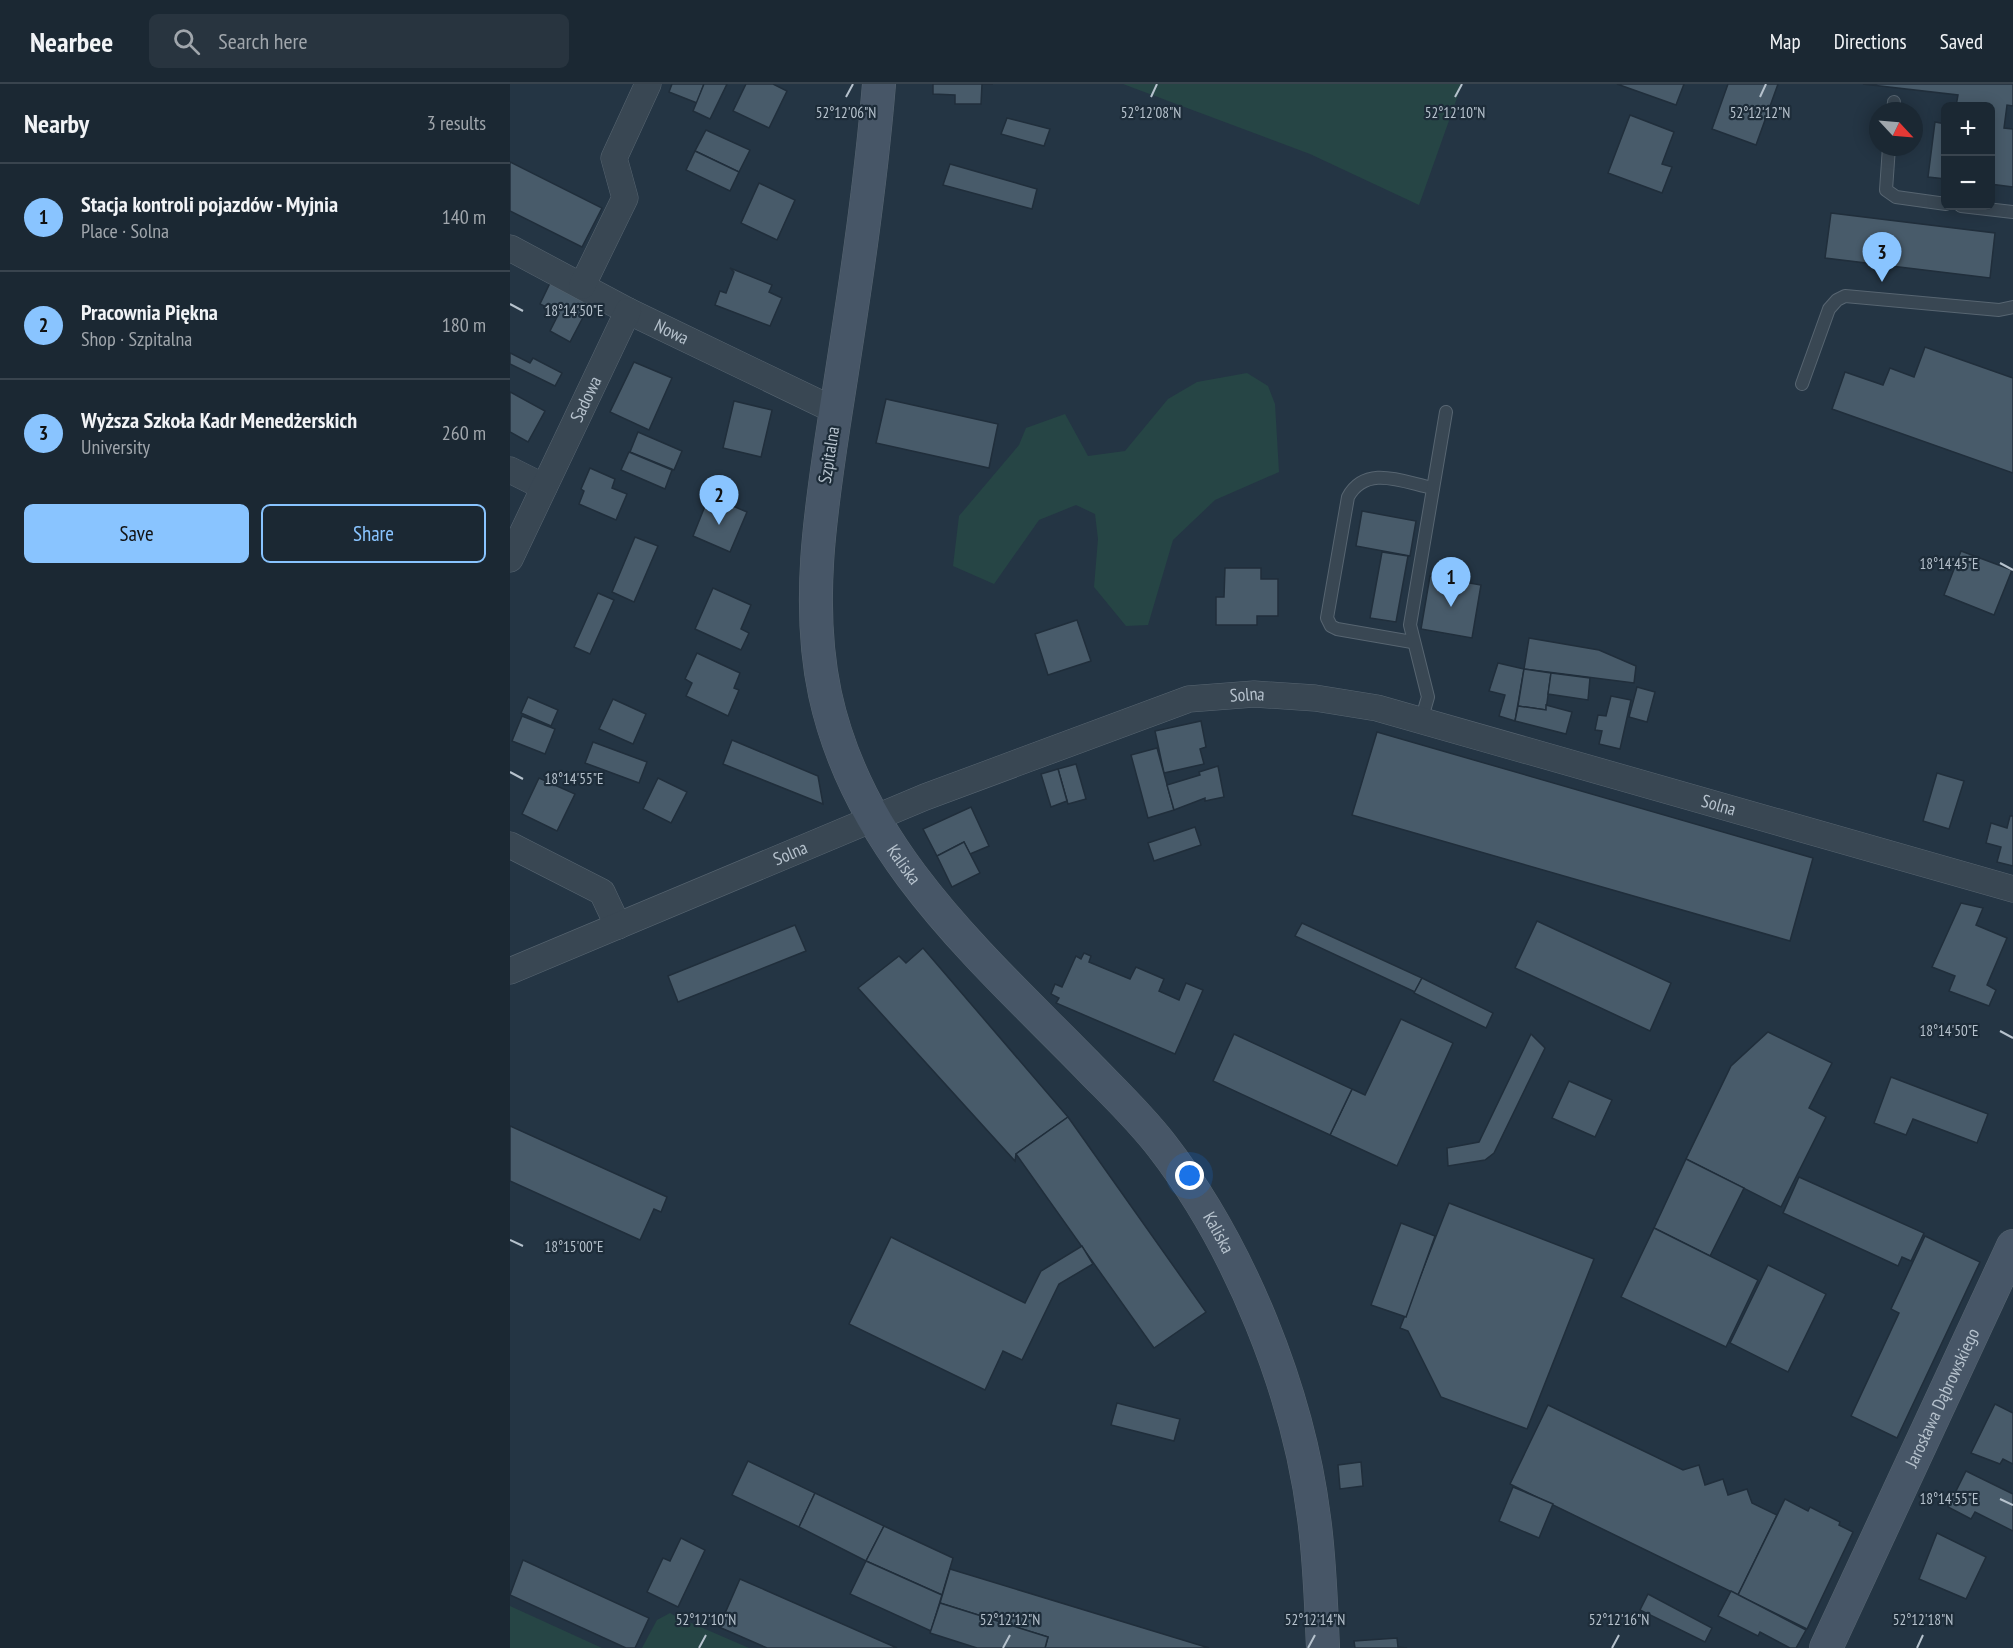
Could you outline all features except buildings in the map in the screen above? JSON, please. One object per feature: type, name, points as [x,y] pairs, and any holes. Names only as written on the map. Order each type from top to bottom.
[{"type":"street","points":[[582,286],[625,198],[614,158],[648,84]]},
{"type":"street","name":"Szpitalna","points":[[874,818],[836,734],[824,692],[817,637],[817,590],[823,493],[874,148],[879,84]]},
{"type":"street","name":"Nowa","points":[[510,248],[628,311],[836,411]]},
{"type":"street","name":"Sadowa","points":[[510,559],[628,311]]},
{"type":"street","points":[[510,470],[544,487]]},
{"type":"street","name":"Solna","points":[[510,971],[874,818],[1189,699],[1254,694],[1315,698],[1377,708],[2013,889]]},
{"type":"street","name":"Kaliska","points":[[874,818],[915,884],[942,918],[1141,1121],[1176,1166],[1210,1221],[1263,1328],[1279,1370],[1304,1462],[1314,1518],[1323,1648]]},
{"type":"street","points":[[510,846],[602,892],[618,926]]},
{"type":"street","name":"Jarosława Dąbrowskiego","points":[[1826,1648],[2013,1246]]},
{"type":"lane","points":[[1888,156],[1886,190],[1896,197],[1941,203]]},
{"type":"lane","points":[[1995,210],[2013,212]]},
{"type":"lane","points":[[1802,384],[1830,309],[1837,300],[1845,296],[1999,310],[2013,307]]},
{"type":"lane","points":[[1421,721],[1428,697],[1412,642],[1410,625],[1446,412]]},
{"type":"lane","points":[[1412,642],[1337,629],[1331,626],[1327,618],[1348,497],[1353,486],[1360,481],[1374,477],[1434,488]]},
{"type":"green space","points":[[1123,84],[1462,84],[1419,205],[1310,154]]},
{"type":"green space","points":[[1247,373],[1268,386],[1275,404],[1279,472],[1215,500],[1173,540],[1148,625],[1126,626],[1094,587],[1098,539],[1095,514],[1076,505],[1039,520],[994,584],[953,566],[959,516],[1019,445],[1026,428],[1065,414],[1088,456],[1125,451],[1168,399],[1197,382]]},
{"type":"green space","points":[[510,1606],[602,1648],[510,1648]]},
{"type":"green space","points":[[670,1613],[749,1648],[642,1648],[657,1620]]},
{"type":"place","name":"Wyższa Szkoła Kadr Menedżerskich","points":[[1882,282]]},
{"type":"place","name":"Pracownia Piękna","points":[[719,525]]},
{"type":"place","name":"Stacja kontroli pojazdów - Myjnia","points":[[1451,607]]}]
